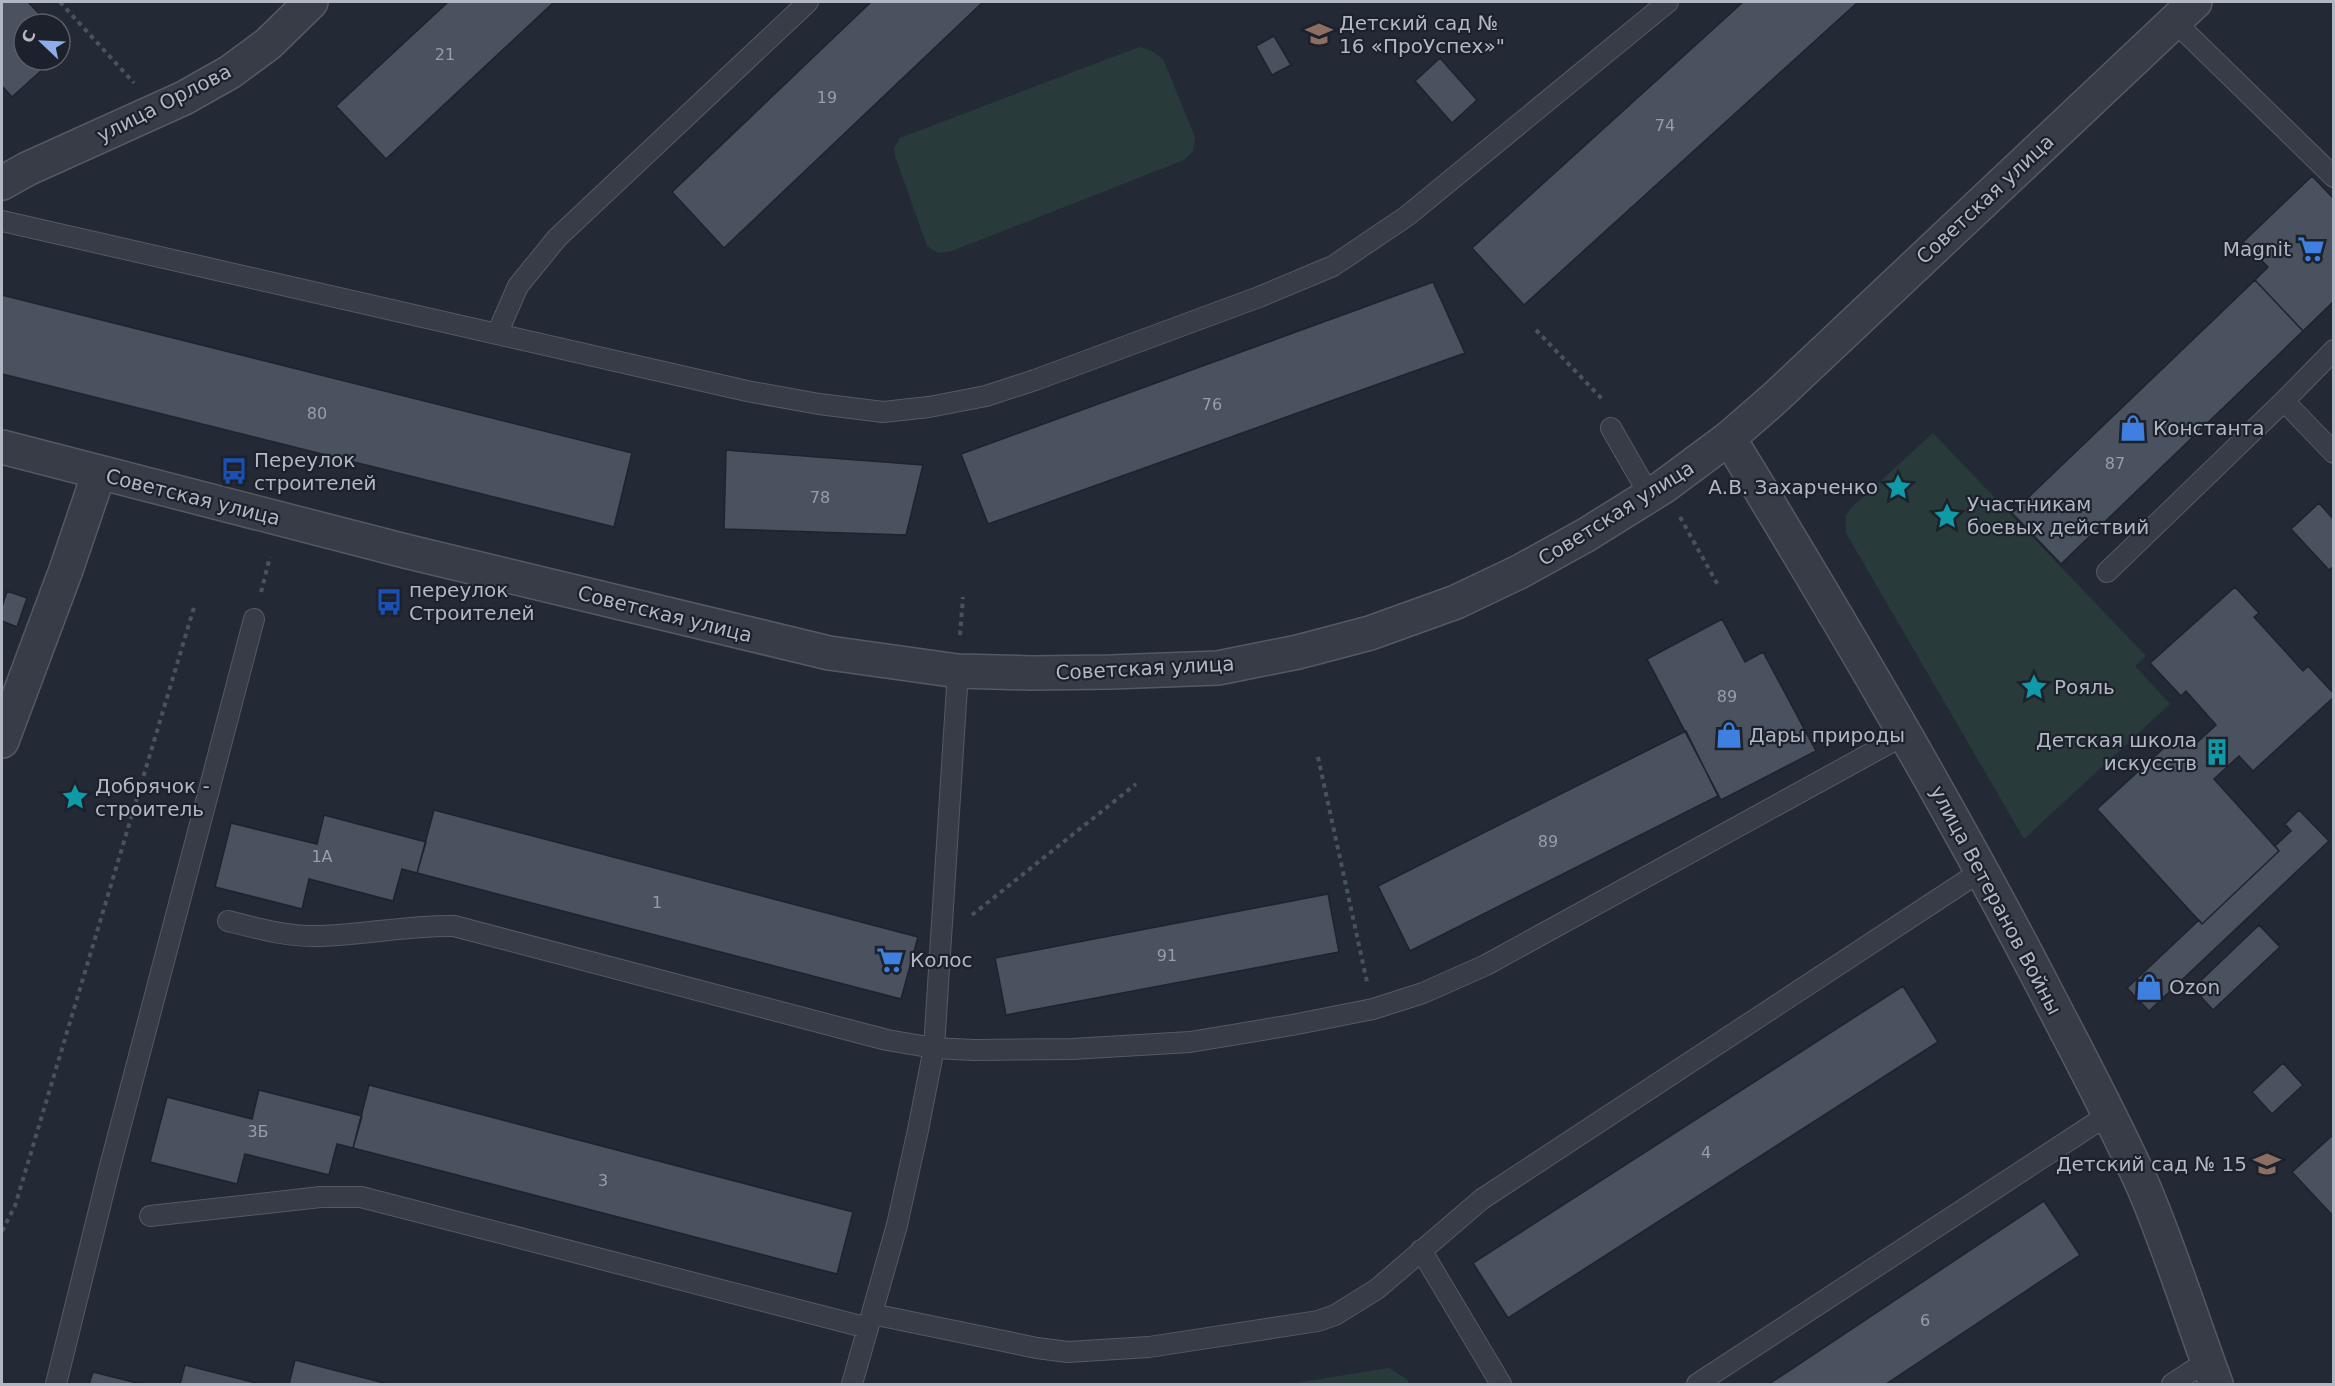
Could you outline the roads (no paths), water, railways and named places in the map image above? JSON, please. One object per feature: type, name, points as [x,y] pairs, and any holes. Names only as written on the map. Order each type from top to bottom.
[{"type":"street","name":"улица Орлова","points":[[2,183],[27,169],[184,98],[230,72],[268,44],[311,2]]},
{"type":"street","name":"Советская улица","points":[[2,447],[405,551],[829,653],[958,671],[1032,674],[1218,668],[1298,652],[1370,633],[1456,602],[1519,572],[1650,496],[1729,438],[1776,397],[2185,11]]},
{"type":"street","name":"улица Ветеранов Войны","points":[[1729,438],[1906,734],[2109,1114],[2172,1258],[2211,1372]]},
{"type":"street","points":[[2,741],[66,570],[99,473]]},
{"type":"lane","points":[[497,334],[518,286],[557,238],[808,2]]},
{"type":"lane","points":[[2,221],[747,391],[819,404],[883,412],[929,407],[986,396],[1225,309],[1333,266],[1407,216],[1668,2]]},
{"type":"lane","points":[[2185,11],[2334,177]]},
{"type":"lane","points":[[2107,572],[2334,350]]},
{"type":"lane","points":[[2284,400],[2334,453]]},
{"type":"lane","points":[[1611,428],[1650,496]]},
{"type":"lane","points":[[56,1384],[109,1170],[254,619]]},
{"type":"lane","points":[[852,1384],[897,1225],[934,1048],[958,671]]},
{"type":"lane","points":[[228,921],[269,932],[320,936],[454,926],[887,1040],[934,1048],[1072,1049],[1191,1042],[1373,1009],[1423,993],[1486,965],[1906,734]]},
{"type":"lane","points":[[150,1216],[321,1197],[361,1197],[870,1321],[1068,1352],[1149,1347],[1318,1321],[1335,1315],[1377,1289],[1482,1199],[1981,871]]},
{"type":"lane","points":[[1697,1384],[2109,1114]]},
{"type":"lane","points":[[1421,1250],[1501,1384]]},
{"type":"lane","points":[[2172,1384],[2211,1372]]},
{"type":"place","name":"Детский сад № 16 «ПроУспех»\"","points":[[1319,34]]},
{"type":"place","name":"Magnit","points":[[2311,249]]},
{"type":"place","name":"Константа","points":[[2133,428]]},
{"type":"place","name":"Переулок строителей","points":[[234,471]]},
{"type":"place","name":"А.В. Захарченко","points":[[1898,487]]},
{"type":"place","name":"Участникам боевых действий","points":[[1947,516]]},
{"type":"place","name":"переулок Строителей","points":[[389,602]]},
{"type":"place","name":"Рояль","points":[[2034,687]]},
{"type":"place","name":"Дары природы","points":[[1729,735]]},
{"type":"place","name":"Детская школа искусств","points":[[2217,752]]},
{"type":"place","name":"Добрячок - строитель","points":[[75,797]]},
{"type":"place","name":"Колос","points":[[890,960]]},
{"type":"place","name":"Ozon","points":[[2149,987]]},
{"type":"place","name":"Детский сад № 15","points":[[2267,1164]]}]
